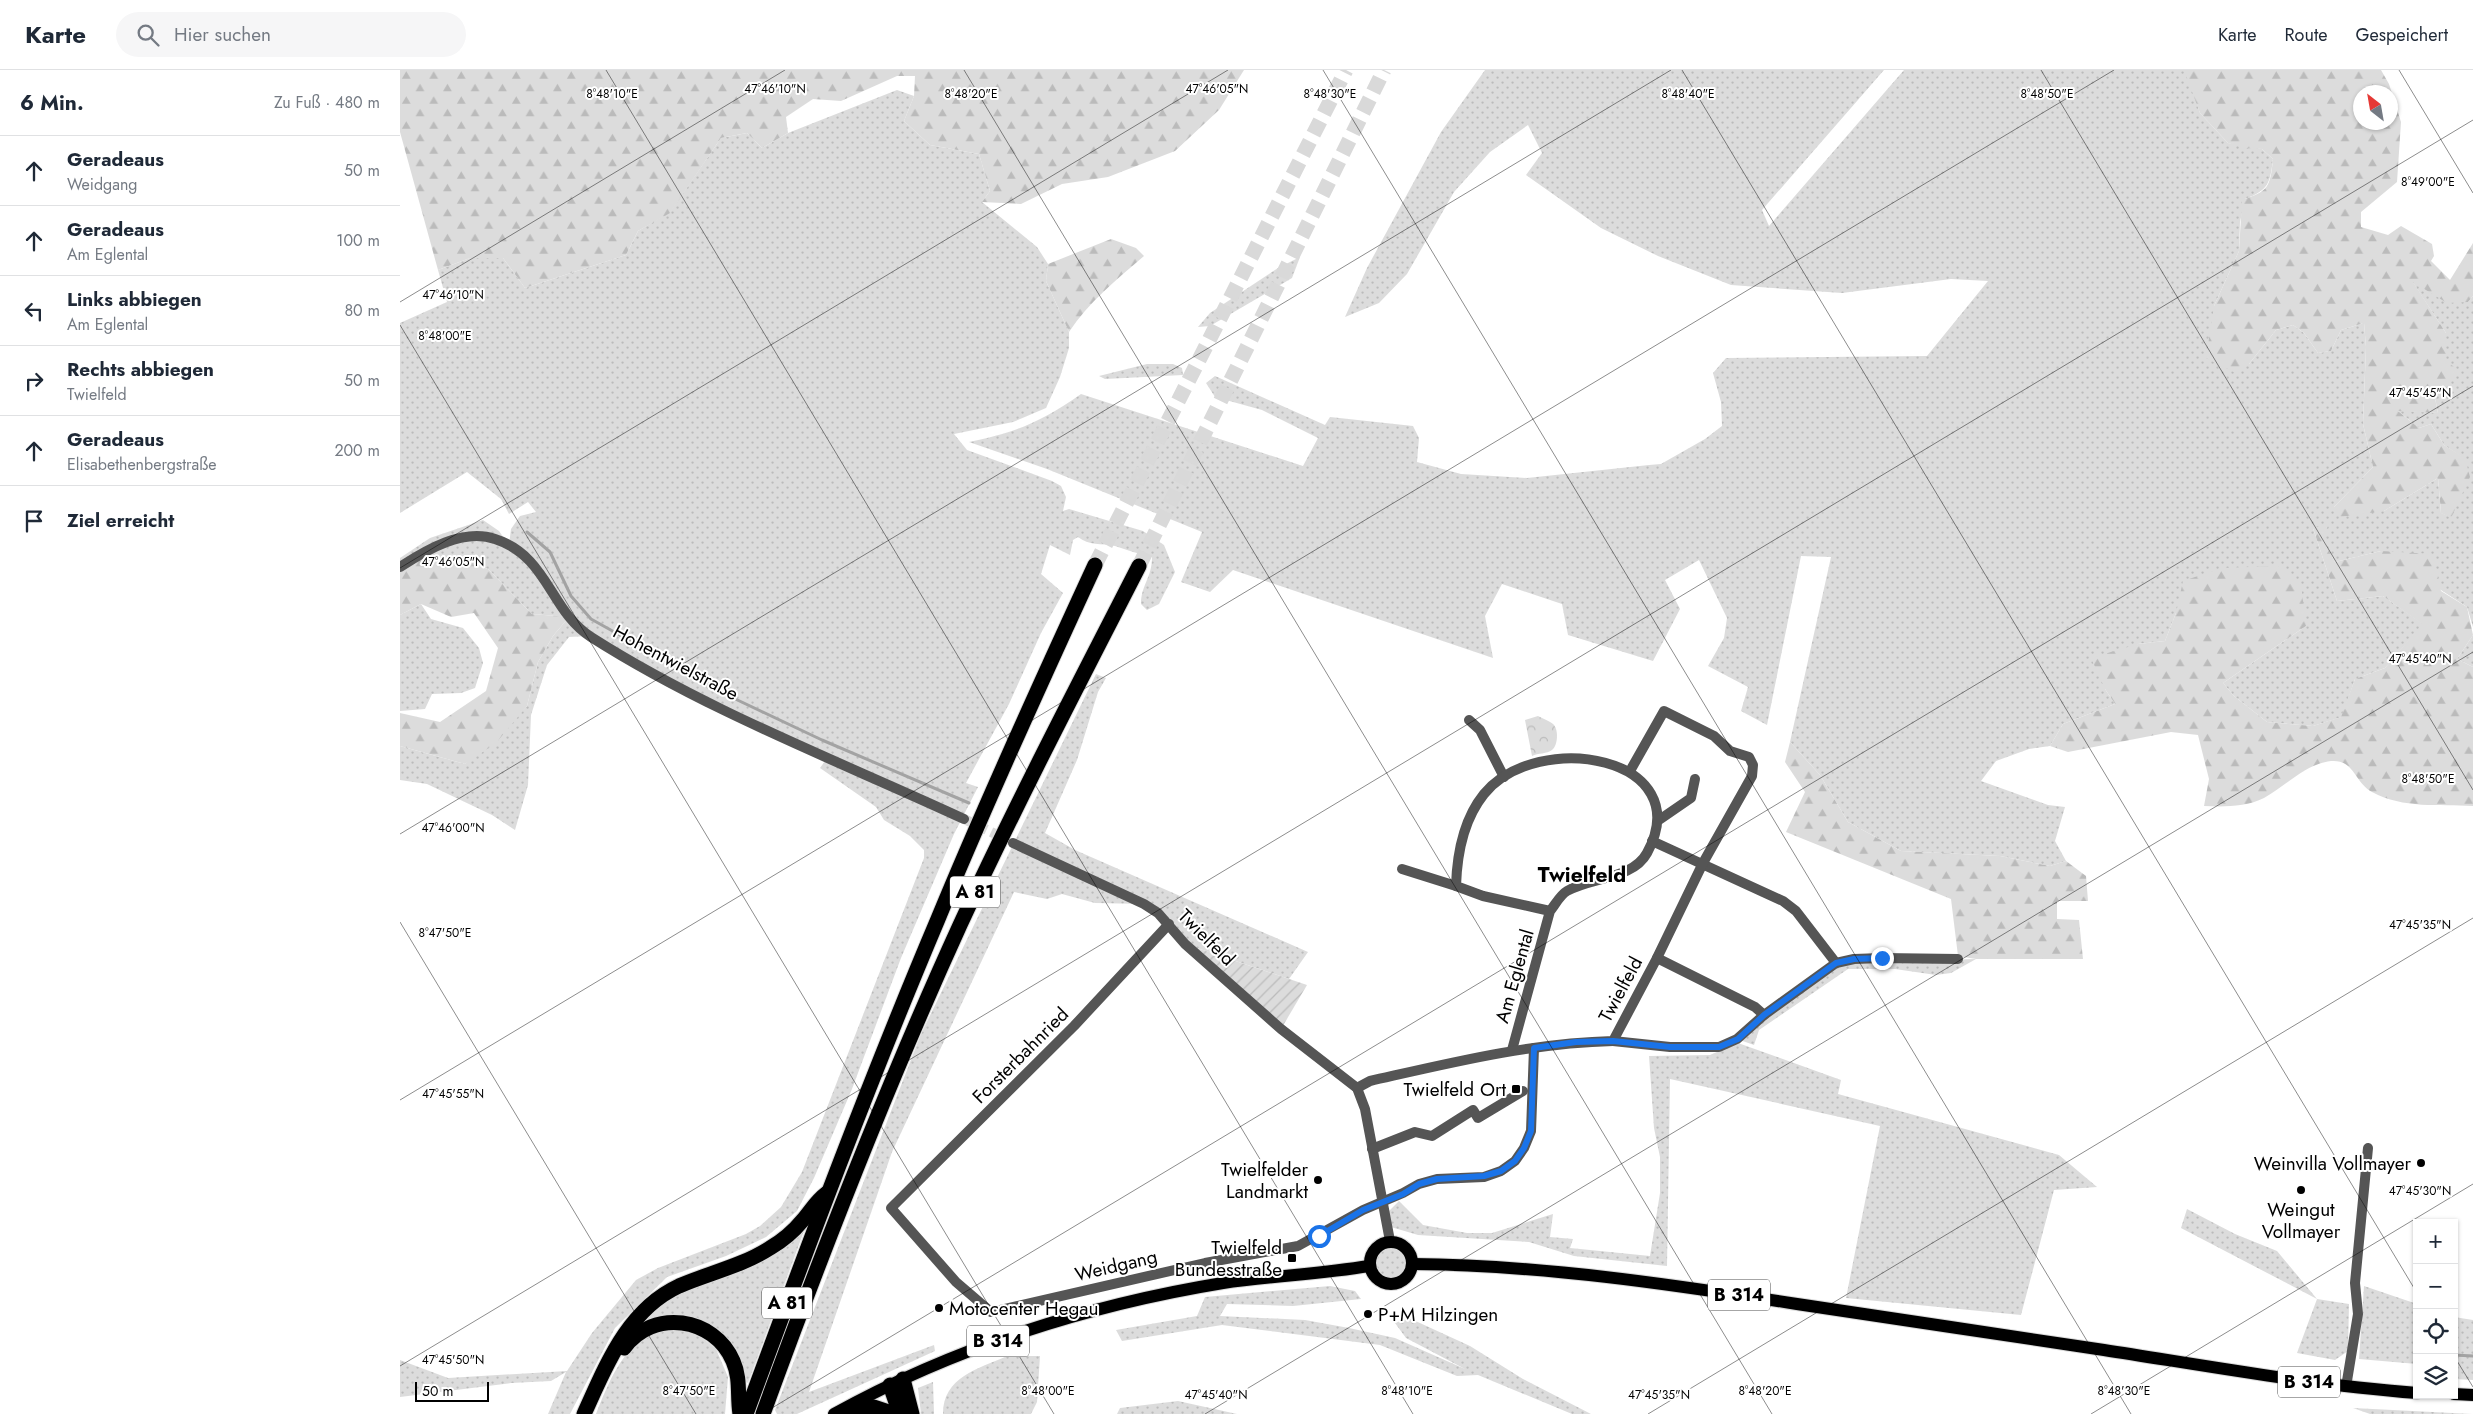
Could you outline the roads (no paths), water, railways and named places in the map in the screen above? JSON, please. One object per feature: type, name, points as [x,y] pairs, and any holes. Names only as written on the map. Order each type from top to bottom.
[{"type":"highway","name":"A 81","points":[[746,1414],[828,1192],[942,908],[1095,565]]},
{"type":"highway","name":"A 81","points":[[763,1414],[848,1186],[931,990],[1001,837],[1138,566]]},
{"type":"highway","points":[[584,1414],[621,1339],[646,1308],[677,1287],[752,1258],[768,1249],[794,1229],[814,1203],[828,1192]]},
{"type":"highway","points":[[590,1414],[611,1369],[627,1344],[647,1328],[672,1322],[700,1327],[720,1341],[728,1352],[737,1372],[740,1414]]},
{"type":"highway","points":[[897,1382],[900,1414]]},
{"type":"highway","points":[[897,1382],[912,1414]]},
{"type":"highway","points":[[852,1414],[874,1407],[886,1409],[895,1414]]},
{"type":"main road","points":[[1390,1242],[1406,1248],[1412,1264],[1408,1276],[1403,1281],[1390,1285],[1378,1281],[1369,1266],[1374,1250],[1390,1242]]},
{"type":"main road","name":"B 314","points":[[1412,1264],[1528,1269],[1690,1288],[2346,1387],[2413,1393]]},
{"type":"main road","name":"B 314","points":[[834,1414],[897,1382],[982,1347],[1103,1308],[1222,1283],[1294,1273],[1369,1266]]},
{"type":"main road","points":[[2458,1394],[2473,1395]]},
{"type":"street","name":"Hohentwielstraße","points":[[400,567],[421,554],[455,539],[480,536],[495,538],[515,548],[535,565],[572,621],[589,636],[669,682],[784,738],[964,819]]},
{"type":"street","name":"Twielfeld","points":[[1013,842],[1144,904],[1169,924],[1185,944],[1281,1029],[1357,1088],[1370,1081],[1512,1050],[1576,1042],[1613,1041],[1657,958],[1703,863],[1752,776],[1753,765],[1749,757],[1730,751],[1714,736],[1664,711],[1630,772]]},
{"type":"street","points":[[1469,720],[1480,730],[1504,777]]},
{"type":"street","points":[[1456,886],[1457,857],[1466,826],[1484,794],[1504,777],[1526,764],[1549,759],[1580,757],[1630,772],[1642,783],[1653,799],[1659,820],[1691,798],[1695,779]]},
{"type":"street","name":"Am Eglental","points":[[1512,1050],[1550,911],[1565,892],[1592,880],[1634,868],[1647,854],[1659,820]]},
{"type":"street","points":[[1652,841],[1783,901],[1796,911],[1836,963]]},
{"type":"street","name":"Am Eglental","points":[[1402,869],[1483,896],[1550,911]]},
{"type":"street","name":"Forsterbahnried","points":[[891,1208],[1074,1026],[1169,924]]},
{"type":"street","points":[[1657,958],[1755,1007],[1764,1015]]},
{"type":"street","points":[[1613,1041],[1670,1047],[1719,1047],[1738,1039],[1764,1015],[1836,963],[1854,959],[1882,958],[1958,959]]},
{"type":"street","points":[[1381,1201],[1403,1194],[1419,1184],[1437,1179],[1484,1176],[1501,1171],[1515,1161],[1524,1148],[1531,1131],[1534,1048]]},
{"type":"street","points":[[1357,1088],[1365,1109],[1390,1242]]},
{"type":"street","points":[[1372,1149],[1415,1132],[1432,1136],[1473,1110],[1478,1118],[1523,1091]]},
{"type":"street","points":[[2346,1387],[2358,1314],[2355,1283],[2368,1148]]},
{"type":"street","name":"Weidgang","points":[[891,1208],[956,1282],[991,1312],[1205,1263],[1298,1246],[1381,1201]]},
{"type":"waterway","points":[[527,532],[550,552],[571,596],[591,619],[729,696],[822,740],[969,803]]},
{"type":"waterway","points":[[2458,1355],[2473,1356]]},
{"type":"tunnel","points":[[1095,565],[1346,70]]},
{"type":"tunnel","points":[[1139,566],[1384,70]]},
{"type":"tunnel","points":[[964,819],[1006,839]]},
{"type":"place","name":"Twielfeld Ort","points":[[1516,1089]]},
{"type":"place","name":"Weinvilla Vollmayer","points":[[2421,1163]]},
{"type":"place","name":"Twielfelder Landmarkt","points":[[1318,1180]]},
{"type":"place","name":"Weingut Vollmayer","points":[[2301,1190]]},
{"type":"place","name":"Twielfeld Bundesstraße","points":[[1292,1258]]},
{"type":"place","name":"Motocenter Hegau","points":[[939,1308]]},
{"type":"place","name":"P+M Hilzingen","points":[[1368,1314]]},
{"type":"district","name":"Twielfeld","points":[[1582,875]]}]
